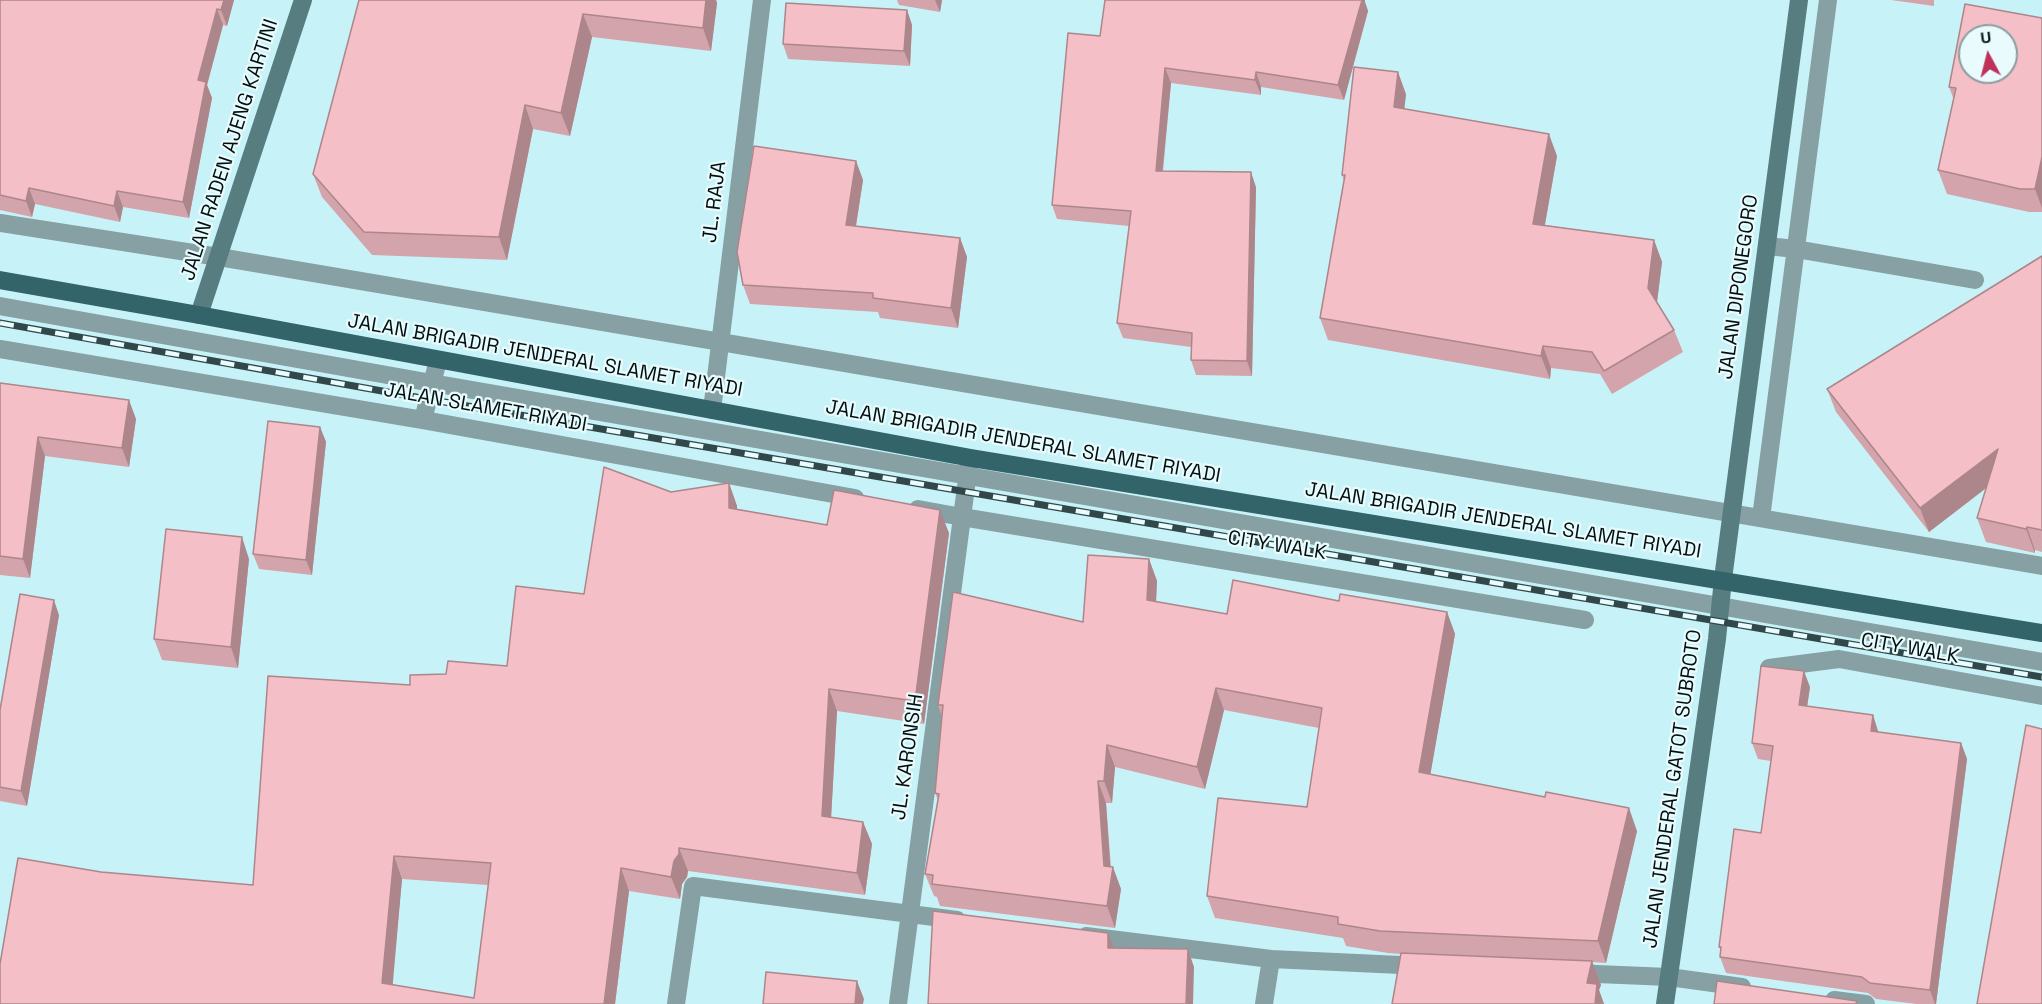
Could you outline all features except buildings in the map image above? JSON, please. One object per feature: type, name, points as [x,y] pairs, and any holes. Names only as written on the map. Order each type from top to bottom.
[{"type":"main road","name":"JALAN RADEN AJENG KARTINI","points":[[199,315],[303,0]]},
{"type":"main road","name":"JALAN DIPONEGORO","points":[[1723,579],[1799,0]]},
{"type":"main road","name":"JALAN BRIGADIR JENDERAL SLAMET RIYADI","points":[[0,280],[712,410],[969,466],[1723,579],[2042,633]]},
{"type":"main road","name":"JALAN JENDERAL GATOT SUBROTO","points":[[1665,1004],[1723,579]]},
{"type":"street","name":"JL. RAJA","points":[[712,410],[762,0]]},
{"type":"street","points":[[1761,518],[1828,0]]},
{"type":"street","points":[[0,223],[219,257],[2042,566]]},
{"type":"street","points":[[1767,246],[1975,280]]},
{"type":"street","points":[[0,306],[432,383],[969,466],[1721,606],[2042,662]]},
{"type":"street","name":"JALAN SLAMET RIYADI","points":[[0,349],[423,420],[868,500]]},
{"type":"street","points":[[423,420],[438,360]]},
{"type":"street","name":"JL. KARONSIH","points":[[898,1004],[969,466]]},
{"type":"street","points":[[903,506],[962,517]]},
{"type":"street","name":"CITY WALK","points":[[962,517],[1585,620]]},
{"type":"street","name":"CITY WALK","points":[[1769,668],[1839,659],[2042,696]]},
{"type":"street","points":[[676,1004],[693,886],[969,921]]},
{"type":"street","points":[[1063,933],[1271,959],[1435,966]]},
{"type":"street","points":[[1264,1004],[1271,959]]},
{"type":"street","points":[[1552,972],[1669,977],[1762,990]]},
{"type":"street","points":[[1820,998],[1866,1004]]},
{"type":"railway","points":[[0,323],[427,399],[2042,677]]}]
